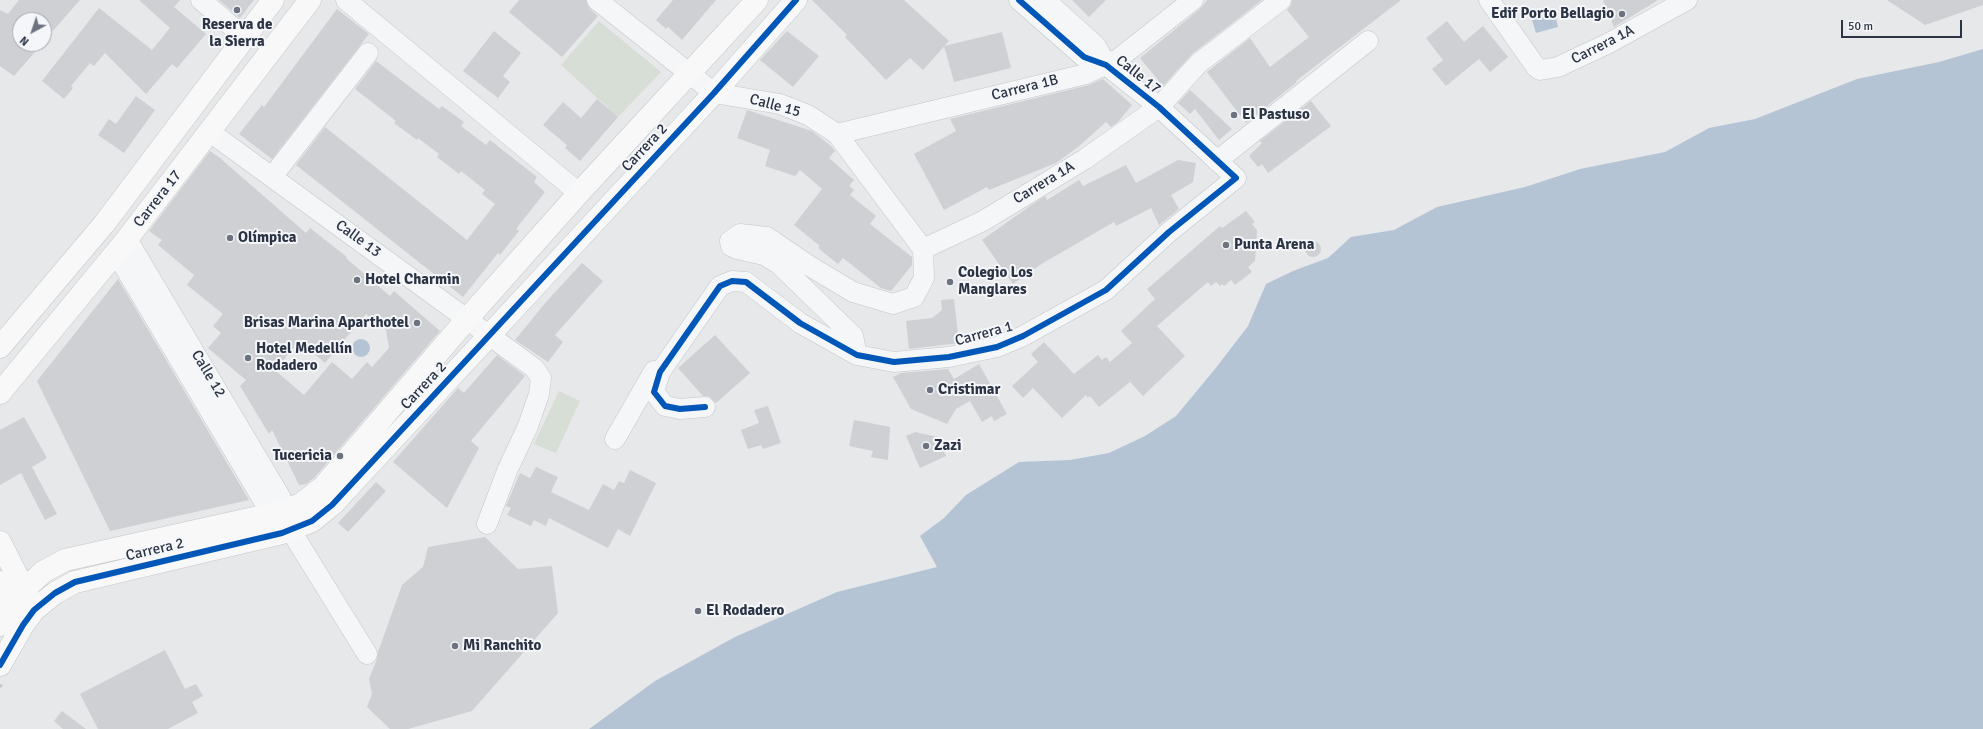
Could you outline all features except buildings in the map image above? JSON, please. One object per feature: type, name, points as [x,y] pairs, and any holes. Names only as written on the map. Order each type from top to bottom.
[{"type":"street","points":[[202,0],[244,37]]},
{"type":"street","name":"Carrera 17","points":[[0,347],[104,224],[273,0]]},
{"type":"street","name":"Carrera 17","points":[[0,393],[122,246],[310,0]]},
{"type":"street","points":[[346,0],[579,193]]},
{"type":"street","name":"Calle 15","points":[[597,0],[714,93],[780,104],[808,115],[837,134],[923,249]]},
{"type":"street","name":"Carrera 2","points":[[0,665],[28,617],[55,593],[75,582],[286,521],[301,504],[323,487],[467,319],[579,193],[757,0]]},
{"type":"street","name":"Carrera 2","points":[[0,625],[19,597],[44,572],[65,560],[286,521],[312,521],[332,505],[714,93],[796,0]]},
{"type":"street","name":"Calle 17","points":[[1019,0],[1084,58],[1106,65],[1159,107],[1236,178]]},
{"type":"street","name":"Calle 17","points":[[1045,0],[1096,46],[1106,65]]},
{"type":"street","name":"Carrera 1B","points":[[837,134],[1086,74],[1118,59],[1193,0]]},
{"type":"street","name":"Carrera 1A","points":[[923,249],[983,221],[1084,159],[1159,107],[1200,63],[1281,0]]},
{"type":"street","name":"Carrera 1A","points":[[1489,0],[1536,67],[1540,70],[1558,67],[1609,43],[1687,0]]},
{"type":"street","points":[[1217,162],[1368,41]]},
{"type":"street","points":[[272,177],[368,53]]},
{"type":"street","name":"Calle 13","points":[[210,132],[534,368],[541,378],[539,394],[528,426],[507,471],[487,524]]},
{"type":"street","name":"Carrera 1","points":[[690,328],[720,286],[732,281],[746,282],[800,323],[857,355],[894,362],[949,357],[996,347],[1023,336],[1106,290],[1170,232],[1236,178]]},
{"type":"street","points":[[857,355],[853,336],[779,264],[764,255],[737,249],[731,246],[730,241],[740,234],[767,237],[808,265],[853,292],[893,304],[914,297],[924,278],[923,249]]},
{"type":"street","name":"Calle 12","points":[[122,246],[266,505],[286,521],[367,654]]},
{"type":"street","points":[[690,328],[660,372],[654,392],[665,406],[680,409],[705,407]]},
{"type":"street","points":[[615,439],[654,370],[690,328]]},
{"type":"street","points":[[0,542],[19,597],[28,617]]},
{"type":"street","points":[[0,582],[19,597]]},
{"type":"shaded area","points":[[599,21],[661,72],[618,117],[561,65]]},
{"type":"shaded area","points":[[559,391],[580,401],[556,453],[534,444]]},
{"type":"water","points":[[1555,13],[1558,27],[1536,33],[1532,20]]},
{"type":"water","points":[[1983,49],[1983,729],[589,729],[655,681],[735,637],[837,592],[937,567],[920,536],[944,518],[966,495],[1019,462],[1070,460],[1109,453],[1145,436],[1176,416],[1248,326],[1266,284],[1293,271],[1328,258],[1351,237],[1394,230],[1437,207],[1525,187],[1580,169],[1665,152],[1709,128],[1755,119],[1857,79],[1939,62]]},
{"type":"water","points":[[361,339],[367,342],[370,348],[367,354],[361,357],[355,354],[352,348],[355,342]]},
{"type":"cycle path","points":[[0,665],[23,625],[34,610],[55,593],[75,582],[282,533],[312,521],[332,505],[714,93],[796,0]]},
{"type":"cycle path","points":[[705,407],[680,409],[665,406],[654,392],[660,372],[720,286],[732,281],[746,282],[800,323],[857,355],[894,362],[949,357],[997,347],[1023,336],[1106,290],[1169,232],[1236,178],[1159,107],[1106,65],[1084,57],[1019,0]]},
{"type":"place","name":"Reserva de la Sierra","points":[[237,10]]},
{"type":"place","name":"Edif Porto Bellagio","points":[[1622,14]]},
{"type":"place","name":"El Pastuso","points":[[1234,115]]},
{"type":"place","name":"Olímpica","points":[[230,238]]},
{"type":"place","name":"Punta Arena","points":[[1226,245]]},
{"type":"place","name":"Hotel Charmin","points":[[357,280]]},
{"type":"place","name":"Colegio Los Manglares","points":[[950,282]]},
{"type":"place","name":"Brisas Marina Aparthotel","points":[[417,323]]},
{"type":"place","name":"Hotel Medellín Rodadero","points":[[248,358]]},
{"type":"place","name":"Cristimar","points":[[930,390]]},
{"type":"place","name":"Zazi","points":[[926,446]]},
{"type":"place","name":"Tucericia","points":[[340,456]]},
{"type":"place","name":"El Rodadero","points":[[698,611]]},
{"type":"place","name":"Mi Ranchito","points":[[455,646]]}]
